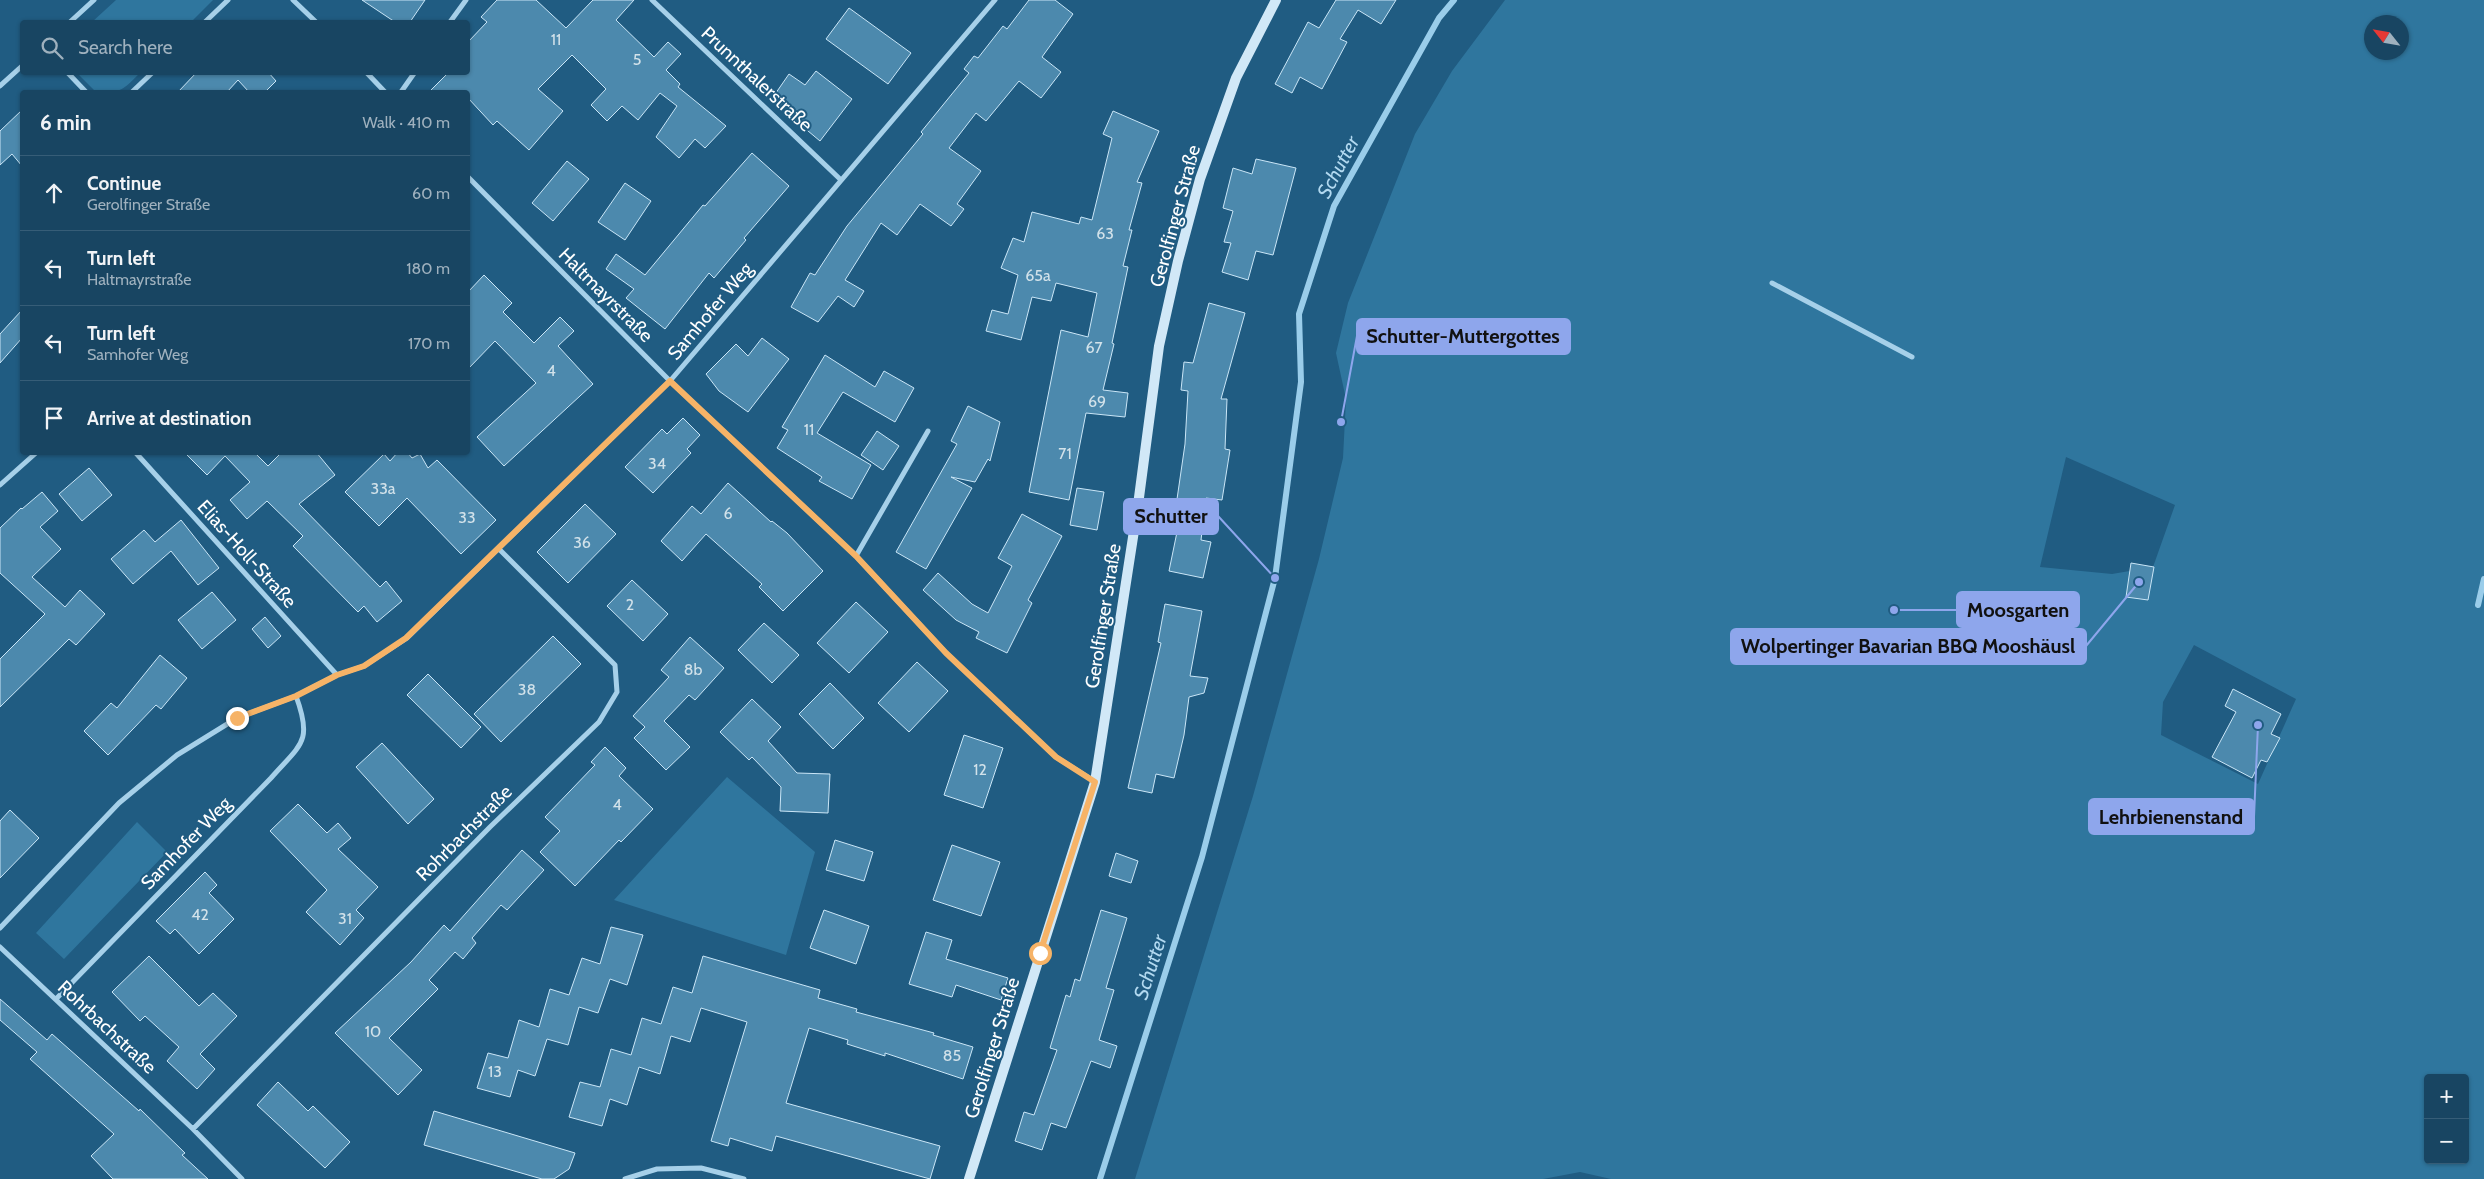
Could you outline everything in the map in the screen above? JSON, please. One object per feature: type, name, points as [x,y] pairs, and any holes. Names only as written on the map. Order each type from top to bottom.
[{"type":"street","points":[[72,20],[94,0]]},
{"type":"street","points":[[207,20],[228,0]]},
{"type":"street","points":[[293,0],[314,20]]},
{"type":"street","points":[[451,20],[466,0]]},
{"type":"street","name":"Prunnthalerstraße","points":[[652,0],[842,180]]},
{"type":"street","name":"Samhofer Weg","points":[[0,928],[119,803],[178,755],[237,718],[296,696],[337,675],[364,666],[406,638],[670,381],[995,0]]},
{"type":"street","name":"Gerolfinger Straße","points":[[969,1179],[1095,782],[1138,505],[1159,346],[1178,261],[1200,179],[1236,78],[1276,0]]},
{"type":"street","points":[[0,86],[20,68]]},
{"type":"street","points":[[70,75],[84,90]]},
{"type":"street","points":[[134,90],[149,75]]},
{"type":"street","points":[[369,75],[384,90]]},
{"type":"street","points":[[402,90],[413,75]]},
{"type":"street","name":"Haltmayrstraße","points":[[470,179],[670,381],[856,556],[946,653],[1056,757],[1095,782]]},
{"type":"street","points":[[1772,283],[1912,357]]},
{"type":"street","points":[[856,556],[928,431]]},
{"type":"street","points":[[0,485],[34,455]]},
{"type":"street","name":"Elias-Holl-Straße","points":[[138,455],[337,675]]},
{"type":"street","name":"Rohrbachstraße","points":[[193,1129],[490,827],[600,722],[617,692],[615,665],[498,549]]},
{"type":"street","name":"Samhofer Weg","points":[[56,999],[271,778],[304,740],[304,719],[296,696]]},
{"type":"street","name":"Rohrbachstraße","points":[[0,946],[193,1129],[242,1179]]},
{"type":"street","points":[[625,1179],[657,1169],[701,1168],[744,1179]]},
{"type":"shaded area","points":[[116,0],[213,0],[193,20],[94,20]]},
{"type":"shaded area","points":[[1505,0],[2484,0],[2484,1179],[1611,1179],[1580,1172],[1543,1179],[1135,1179],[1253,796],[1319,559],[1343,458],[1346,399],[1336,353],[1348,303],[1415,134],[1452,71]],"holes":[[[2066,457],[2175,505],[2153,567],[2112,574],[2040,567]],[[2194,645],[2296,699],[2258,784],[2161,735],[2163,702]]]},
{"type":"shaded area","points":[[79,75],[138,75],[119,90],[94,90]]},
{"type":"shaded area","points":[[727,777],[815,852],[786,955],[614,900]]},
{"type":"shaded area","points":[[137,822],[167,852],[64,959],[36,933]]},
{"type":"building","points":[[362,0],[425,0],[411,20],[392,20]]},
{"type":"building","points":[[497,0],[536,0],[566,28],[593,0],[634,0],[616,20],[654,57],[668,42],[681,54],[666,70],[680,84],[678,87],[726,126],[705,148],[695,139],[679,158],[656,137],[677,106],[660,93],[638,120],[622,106],[607,121],[591,105],[606,89],[572,55],[538,89],[563,111],[529,150],[497,121],[493,125],[470,100],[470,90],[431,90],[446,75],[470,75],[470,40],[487,22],[481,17]]},
{"type":"building","points":[[1029,0],[1055,0],[1073,14],[1042,57],[1061,72],[1041,98],[1019,81],[986,121],[976,113],[949,148],[981,171],[957,204],[964,209],[951,226],[920,204],[897,235],[881,223],[845,280],[864,291],[854,307],[838,296],[818,322],[791,307],[810,273],[815,275],[847,226],[923,134],[921,132],[969,73],[964,69],[974,56],[978,58],[1003,26],[1007,29]]},
{"type":"building","points":[[1336,0],[1396,0],[1381,24],[1358,10],[1340,39],[1347,42],[1322,89],[1300,77],[1292,93],[1275,84],[1308,22],[1319,28]]},
{"type":"building","points":[[849,8],[911,53],[888,84],[826,39]]},
{"type":"building","points":[[816,71],[852,99],[820,141],[771,100],[789,74],[805,85]]},
{"type":"building","points":[[194,75],[271,75],[276,81],[267,90],[247,90],[238,80],[229,90],[180,90]]},
{"type":"building","points":[[1113,111],[1159,131],[1137,182],[1142,183],[1129,230],[1132,230],[1123,266],[1128,267],[1112,343],[1114,344],[1103,390],[1128,393],[1125,417],[1086,413],[1069,500],[1029,492],[1061,330],[1088,337],[1097,293],[1056,283],[1051,301],[1032,297],[1021,340],[986,331],[992,310],[1008,314],[1018,275],[1001,268],[1013,238],[1024,242],[1032,212],[1079,224],[1081,217],[1092,220],[1112,138],[1103,134]]},
{"type":"building","points":[[20,112],[20,164],[12,154],[0,165],[0,131]]},
{"type":"building","points":[[752,153],[789,186],[744,238],[746,240],[714,278],[709,273],[665,329],[626,298],[634,289],[606,269],[616,254],[645,275],[703,205],[705,206]]},
{"type":"building","points":[[1256,159],[1296,168],[1273,255],[1256,251],[1248,280],[1222,272],[1231,243],[1224,242],[1233,211],[1223,208],[1233,168],[1252,174]]},
{"type":"building","points":[[567,161],[589,179],[553,221],[532,203]]},
{"type":"building","points":[[625,183],[651,201],[625,240],[598,222]]},
{"type":"building","points":[[484,275],[512,303],[503,312],[534,343],[560,317],[574,331],[558,346],[593,384],[504,466],[477,437],[536,383],[495,341],[470,367],[470,290]]},
{"type":"building","points":[[1209,303],[1245,313],[1221,399],[1227,399],[1225,449],[1230,450],[1222,500],[1206,498],[1201,540],[1211,542],[1203,578],[1169,571],[1177,532],[1156,529],[1159,513],[1175,513],[1185,444],[1188,391],[1181,390],[1184,362],[1193,363]]},
{"type":"building","points":[[20,312],[20,340],[0,363],[0,334]]},
{"type":"building","points":[[762,338],[789,359],[748,412],[719,391],[706,374],[736,344],[748,356]]},
{"type":"building","points":[[825,355],[875,387],[884,371],[914,388],[895,422],[843,392],[817,433],[871,465],[852,499],[819,481],[822,477],[777,448],[788,430],[782,427]]},
{"type":"building","points":[[968,406],[1000,422],[990,461],[988,459],[975,482],[951,477],[972,488],[926,569],[896,552],[957,444],[951,441]]},
{"type":"building","points":[[683,418],[700,435],[687,449],[691,453],[653,493],[625,467],[662,429],[667,434]]},
{"type":"building","points":[[877,431],[899,446],[883,470],[861,455]]},
{"type":"building","points":[[187,455],[257,455],[268,466],[279,455],[318,455],[335,475],[299,504],[380,587],[386,581],[402,601],[377,622],[364,606],[358,612],[293,546],[303,536],[267,501],[247,519],[230,500],[250,482],[225,456],[207,475]]},
{"type":"building","points":[[383,455],[390,461],[395,455],[410,455],[412,458],[421,455],[428,468],[437,460],[496,520],[461,554],[407,498],[379,526],[345,492]]},
{"type":"building","points":[[89,468],[112,495],[82,521],[59,494]]},
{"type":"building","points":[[728,483],[771,522],[787,533],[823,571],[783,611],[759,587],[762,584],[706,534],[682,561],[661,541],[692,506],[701,514]]},
{"type":"building","points":[[1077,488],[1104,492],[1097,530],[1070,525]]},
{"type":"building","points":[[42,492],[58,511],[40,527],[61,549],[32,577],[65,607],[80,590],[105,614],[76,645],[69,639],[0,707],[0,659],[45,614],[0,573],[0,528],[21,508]]},
{"type":"building","points":[[585,504],[616,534],[568,583],[537,552]]},
{"type":"building","points":[[1022,514],[1062,536],[1028,600],[1032,603],[1007,653],[976,638],[979,632],[956,620],[923,590],[938,573],[972,604],[988,613],[1012,566],[998,558]]},
{"type":"building","points":[[181,520],[219,568],[198,585],[171,551],[133,584],[111,559],[144,530],[155,542]]},
{"type":"building","points":[[2131,563],[2154,567],[2148,600],[2126,597]]},
{"type":"building","points":[[632,580],[668,614],[643,641],[607,606]]},
{"type":"building","points":[[212,592],[236,620],[202,649],[178,620]]},
{"type":"building","points":[[856,602],[888,632],[849,673],[817,643]]},
{"type":"building","points":[[1165,604],[1202,611],[1190,676],[1208,678],[1204,693],[1189,697],[1184,735],[1174,778],[1156,774],[1152,793],[1128,788],[1161,643],[1158,642]]},
{"type":"building","points":[[265,617],[281,636],[268,648],[252,629]]},
{"type":"building","points":[[764,623],[799,655],[772,683],[738,650]]},
{"type":"building","points":[[553,636],[581,664],[501,742],[474,714]]},
{"type":"building","points":[[690,637],[724,668],[695,700],[689,695],[664,721],[690,747],[666,770],[634,738],[645,727],[633,716],[669,677],[661,670]]},
{"type":"building","points":[[160,655],[187,678],[161,709],[156,705],[108,755],[84,731],[111,703],[117,708]]},
{"type":"building","points":[[917,662],[948,691],[909,732],[878,703]]},
{"type":"building","points":[[428,674],[481,727],[461,748],[407,695]]},
{"type":"building","points":[[830,683],[864,718],[833,749],[799,714]]},
{"type":"building","points":[[2233,689],[2281,714],[2271,734],[2280,738],[2267,762],[2261,760],[2252,778],[2212,757],[2236,712],[2225,706]]},
{"type":"building","points":[[752,699],[781,727],[768,741],[797,773],[830,774],[828,813],[780,811],[781,787],[752,757],[749,760],[720,732]]},
{"type":"building","points":[[964,735],[1003,748],[983,808],[944,795]]},
{"type":"building","points":[[382,743],[434,799],[408,824],[356,767]]},
{"type":"building","points":[[605,747],[626,768],[619,776],[653,809],[621,842],[619,840],[575,886],[540,852],[560,831],[545,817],[595,765],[591,762]]},
{"type":"building","points":[[298,804],[327,833],[338,823],[351,838],[338,849],[378,887],[356,910],[364,918],[340,945],[306,912],[327,890],[270,831]]},
{"type":"building","points":[[10,810],[39,838],[0,878],[0,821]]},
{"type":"building","points":[[835,840],[873,852],[864,881],[826,870]]},
{"type":"building","points":[[952,845],[1000,862],[981,916],[933,900]]},
{"type":"building","points":[[522,850],[544,870],[507,910],[501,905],[472,938],[476,943],[463,959],[455,952],[429,980],[438,989],[389,1038],[422,1070],[398,1095],[335,1033],[411,962],[444,925],[450,931]]},
{"type":"building","points":[[1116,853],[1138,861],[1131,883],[1109,876]]},
{"type":"building","points":[[205,872],[217,885],[209,893],[234,919],[199,954],[175,929],[170,934],[156,921]]},
{"type":"building","points":[[824,910],[869,926],[856,964],[810,948]]},
{"type":"building","points":[[1101,910],[1127,918],[1106,988],[1114,990],[1099,1040],[1117,1046],[1110,1068],[1091,1061],[1066,1128],[1051,1123],[1042,1150],[1015,1141],[1024,1112],[1034,1115],[1057,1050],[1050,1048],[1066,995],[1070,997],[1075,979],[1080,981]]},
{"type":"building","points":[[611,927],[643,935],[627,985],[610,979],[598,1013],[579,1007],[568,1045],[547,1039],[535,1076],[518,1070],[510,1097],[477,1088],[488,1053],[508,1058],[519,1020],[539,1027],[550,989],[569,995],[582,958],[600,964]]},
{"type":"building","points":[[926,932],[952,940],[946,959],[1008,978],[1001,1000],[956,985],[952,997],[909,984]]},
{"type":"building","points":[[149,956],[199,1006],[213,993],[237,1016],[200,1054],[215,1069],[197,1089],[167,1061],[179,1047],[145,1016],[140,1021],[112,992]]},
{"type":"building","points":[[703,956],[820,990],[818,998],[857,1009],[856,1012],[934,1033],[933,1035],[973,1047],[963,1079],[885,1053],[885,1056],[847,1044],[848,1040],[809,1028],[786,1103],[940,1146],[930,1179],[776,1136],[772,1151],[730,1138],[728,1146],[711,1141],[747,1022],[701,1008],[690,1042],[671,1036],[660,1074],[639,1067],[627,1105],[610,1099],[602,1126],[569,1117],[580,1082],[600,1087],[611,1049],[631,1055],[642,1018],[661,1024],[673,987],[692,993]]},
{"type":"building","points":[[0,999],[47,1040],[52,1034],[139,1111],[140,1109],[185,1153],[182,1155],[208,1179],[113,1179],[91,1156],[114,1134],[30,1059],[37,1052],[0,1020]]},
{"type":"building","points":[[278,1082],[308,1111],[313,1106],[350,1142],[325,1168],[257,1105]]},
{"type":"building","points":[[434,1111],[575,1153],[569,1169],[554,1179],[542,1179],[424,1145]]},
{"type":"waterway","name":"Schutter","points":[[1100,1179],[1202,857],[1275,578],[1301,382],[1299,314],[1334,206],[1439,18],[1454,0]]},
{"type":"waterway","points":[[2478,605],[2484,579]]},
{"type":"place","name":"Schutter-Muttergottes","points":[[1341,422]]},
{"type":"place","name":"Schutter","points":[[1275,578]]},
{"type":"place","name":"Wolpertinger Bavarian BBQ Mooshäusl","points":[[2139,582]]},
{"type":"place","name":"Moosgarten","points":[[1894,610]]},
{"type":"place","name":"Lehrbienenstand","points":[[2258,725]]},
{"type":"route","points":[[237,718],[296,696],[337,675],[364,666],[406,638],[670,381],[856,556],[946,653],[1056,757],[1095,782],[1040,953]]}]
